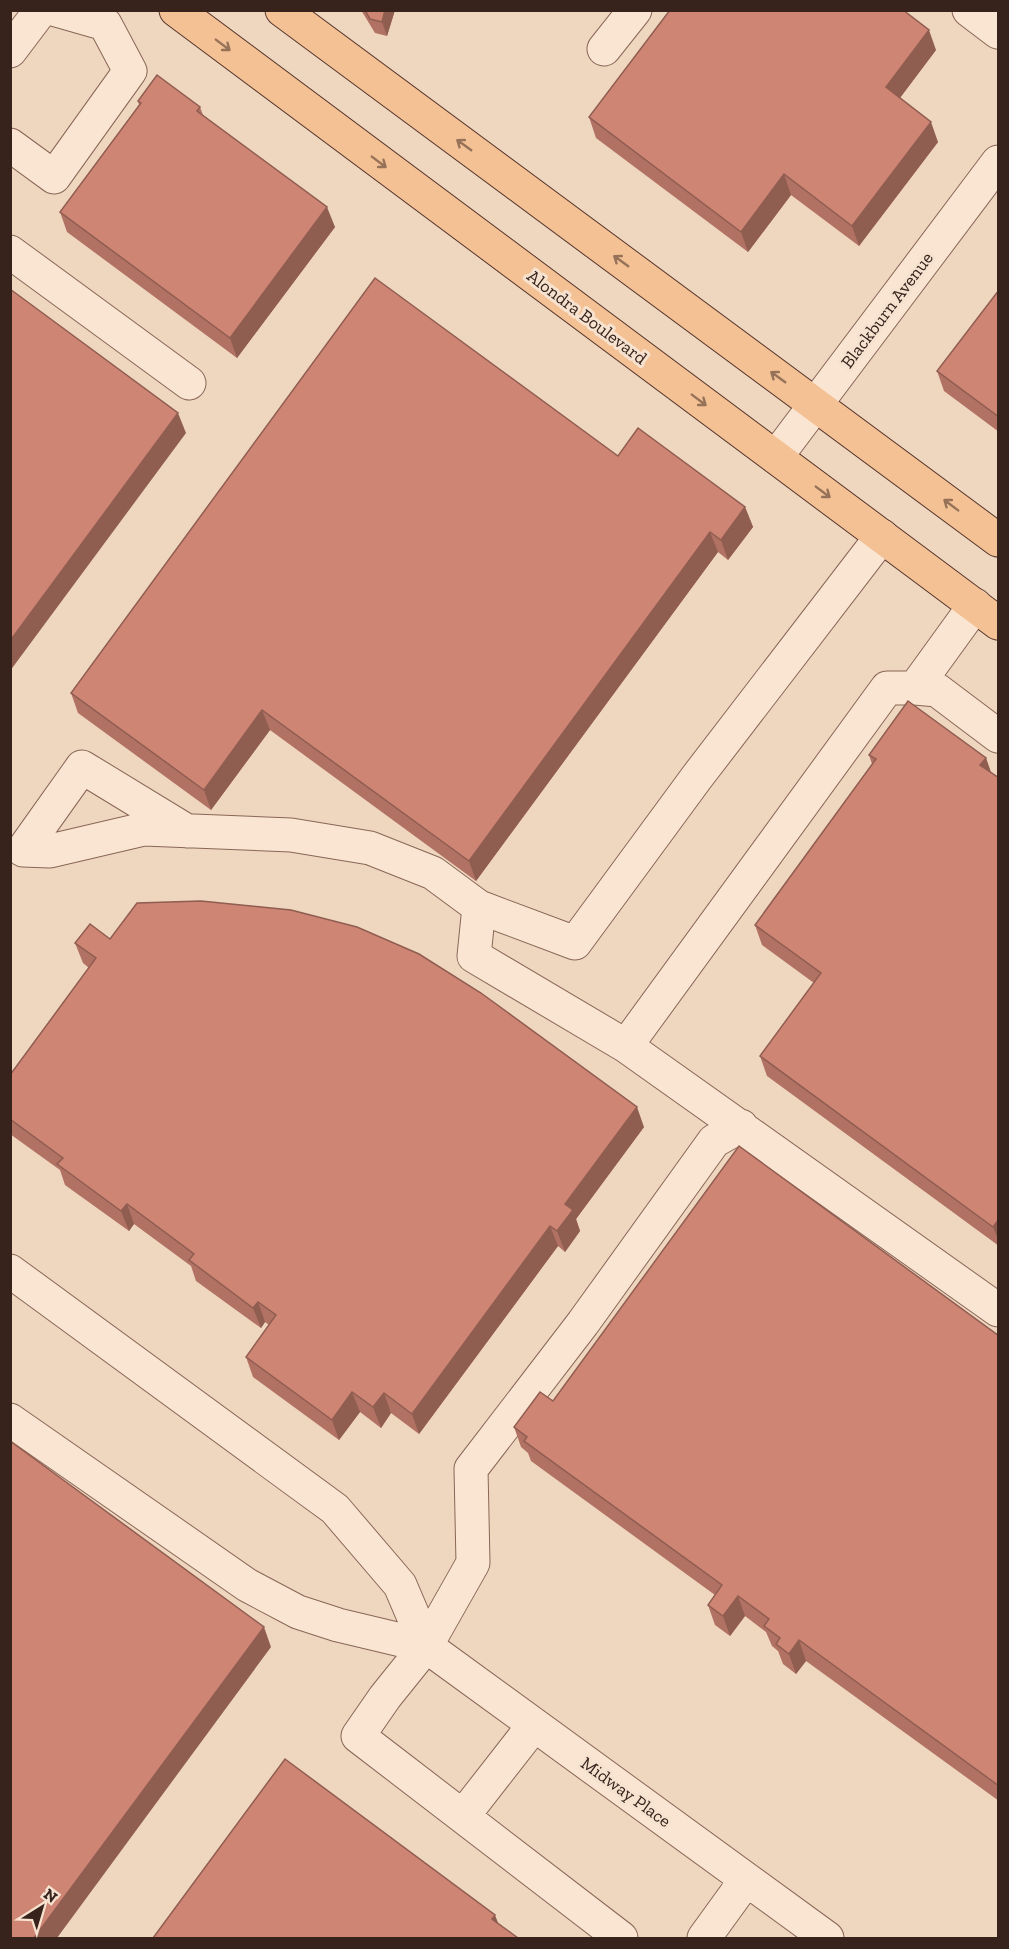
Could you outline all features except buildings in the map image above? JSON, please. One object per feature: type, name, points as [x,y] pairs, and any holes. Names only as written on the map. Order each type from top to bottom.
[{"type":"main road","name":"Alondra Boulevard","points":[[176,10],[987,614]]},
{"type":"main road","points":[[282,10],[999,540]]},
{"type":"street","points":[[10,51],[41,10]]},
{"type":"street","points":[[10,145],[54,177],[130,70],[110,17],[56,10]]},
{"type":"street","points":[[604,49],[635,10]]},
{"type":"street","points":[[969,10],[999,32]]},
{"type":"street","name":"Blackburn Avenue","points":[[776,457],[997,166]]},
{"type":"street","points":[[10,252],[189,383]]},
{"type":"street","points":[[187,831],[291,834],[370,848],[433,873],[479,907],[575,943],[882,536]]},
{"type":"street","points":[[915,688],[987,614]]},
{"type":"street","points":[[626,1046],[887,688],[937,690],[999,736]]},
{"type":"street","points":[[479,907],[474,956],[626,1046],[999,1310]]},
{"type":"street","points":[[621,1938],[358,1736],[385,1696],[426,1646],[473,1563],[471,1469],[583,1323],[714,1140],[741,1126]]},
{"type":"street","points":[[10,1271],[335,1509],[400,1586],[426,1646]]},
{"type":"street","points":[[10,1420],[247,1585],[298,1612],[338,1625],[426,1646]]},
{"type":"street","name":"Midway Place","points":[[426,1646],[827,1938]]},
{"type":"street","points":[[463,1816],[534,1725]]},
{"type":"street","points":[[704,1938],[746,1880]]}]
